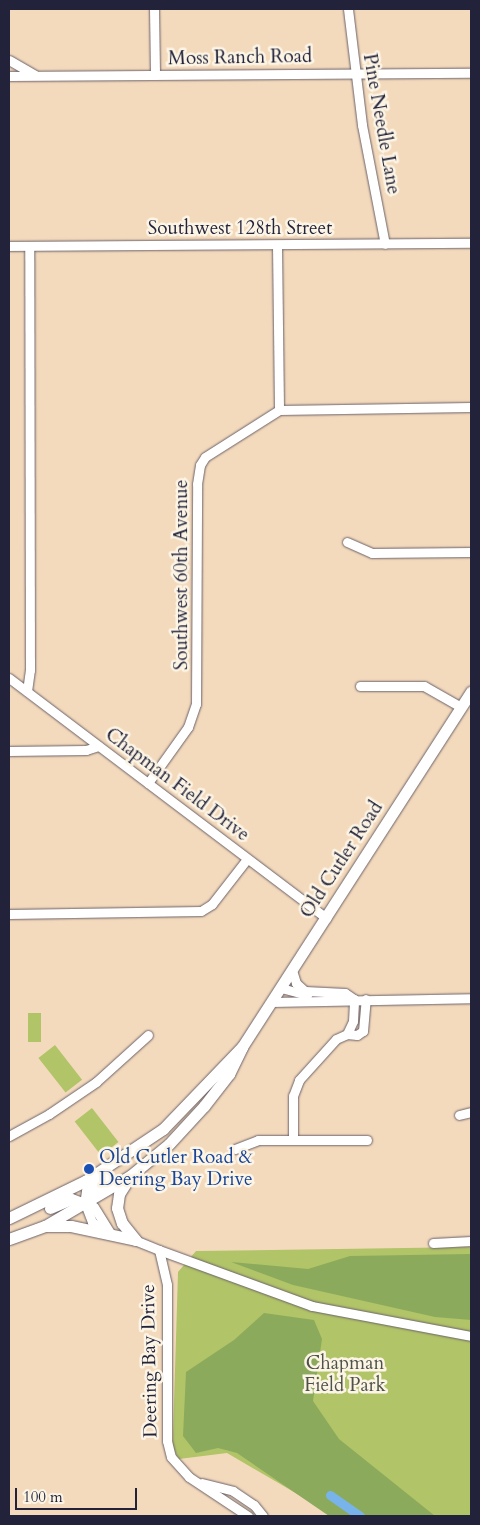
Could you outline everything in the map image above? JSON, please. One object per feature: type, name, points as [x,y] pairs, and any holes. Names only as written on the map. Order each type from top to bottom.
[{"type":"main road","name":"Old Cutler Road","points":[[45,1226],[130,1176],[169,1144],[230,1074],[242,1046],[471,691]]},
{"type":"main road","name":"Old Cutler Road","points":[[9,1218],[76,1186],[163,1129],[242,1046]]},
{"type":"main road","points":[[9,1226],[66,1201],[74,1199],[85,1204],[86,1193],[92,1186],[138,1155],[163,1129]]},
{"type":"main road","points":[[130,1176],[120,1190],[117,1208],[122,1223],[136,1240]]},
{"type":"main road","points":[[9,1238],[45,1226],[71,1226],[136,1240]]},
{"type":"street","points":[[154,9],[155,75]]},
{"type":"street","name":"Pine Needle Lane","points":[[348,9],[354,73],[385,244]]},
{"type":"street","points":[[9,60],[38,76]]},
{"type":"street","name":"Moss Ranch Road","points":[[9,76],[471,73]]},
{"type":"street","name":"Southwest 128th Street","points":[[9,246],[471,243]]},
{"type":"street","points":[[277,245],[279,410],[471,406]]},
{"type":"street","points":[[27,691],[30,670],[29,246]]},
{"type":"street","name":"Southwest 60th Avenue","points":[[148,783],[188,727],[196,704],[197,484],[200,465],[217,448],[279,410]]},
{"type":"street","points":[[347,542],[372,553],[471,552]]},
{"type":"street","name":"Chapman Field Drive","points":[[9,678],[326,918]]},
{"type":"street","points":[[360,686],[424,686],[461,707]]},
{"type":"street","points":[[9,751],[86,750],[98,746]]},
{"type":"street","points":[[9,914],[201,911],[212,904],[247,859]]},
{"type":"street","points":[[292,970],[297,986],[314,993]]},
{"type":"street","points":[[281,988],[304,996],[314,993],[345,993],[354,999]]},
{"type":"street","points":[[271,1002],[471,998]]},
{"type":"street","points":[[293,1140],[293,1096],[300,1080],[331,1044],[346,1034],[353,1021],[354,999]]},
{"type":"street","points":[[346,1034],[357,1035],[363,1031],[366,999]]},
{"type":"street","points":[[9,1136],[49,1114],[96,1082],[148,1035]]},
{"type":"street","points":[[459,1115],[471,1112]]},
{"type":"street","points":[[235,1149],[258,1140],[367,1140]]},
{"type":"street","points":[[85,1204],[94,1207],[110,1234],[136,1240],[312,1306],[471,1336]]},
{"type":"street","points":[[432,1243],[471,1241]]},
{"type":"street","name":"Deering Bay Drive","points":[[159,1250],[169,1296],[167,1446],[175,1464],[197,1482],[248,1516]]},
{"type":"street","name":"Deering Bay Drive","points":[[197,1482],[233,1492],[254,1505],[263,1516]]},
{"type":"green space","points":[[28,1013],[41,1013],[41,1042],[28,1042]]},
{"type":"green space","points":[[55,1045],[82,1080],[66,1093],[38,1058]]},
{"type":"green space","points":[[92,1108],[118,1142],[101,1155],[75,1122]]},
{"type":"green space","name":"Chapman Field Park","points":[[471,1247],[471,1516],[335,1516],[227,1453],[179,1459],[173,1449],[178,1272],[196,1251]]},
{"type":"green space","points":[[471,1254],[471,1320],[435,1317],[293,1285],[231,1262],[308,1269],[350,1256]]},
{"type":"green space","points":[[264,1313],[314,1320],[322,1339],[313,1401],[339,1439],[435,1516],[329,1516],[237,1453],[218,1448],[196,1453],[183,1436],[186,1372],[234,1340]]},
{"type":"waterway","points":[[330,1495],[360,1516]]},
{"type":"place","name":"Old Cutler Road & Deering Bay Drive","points":[[89,1169]]}]
